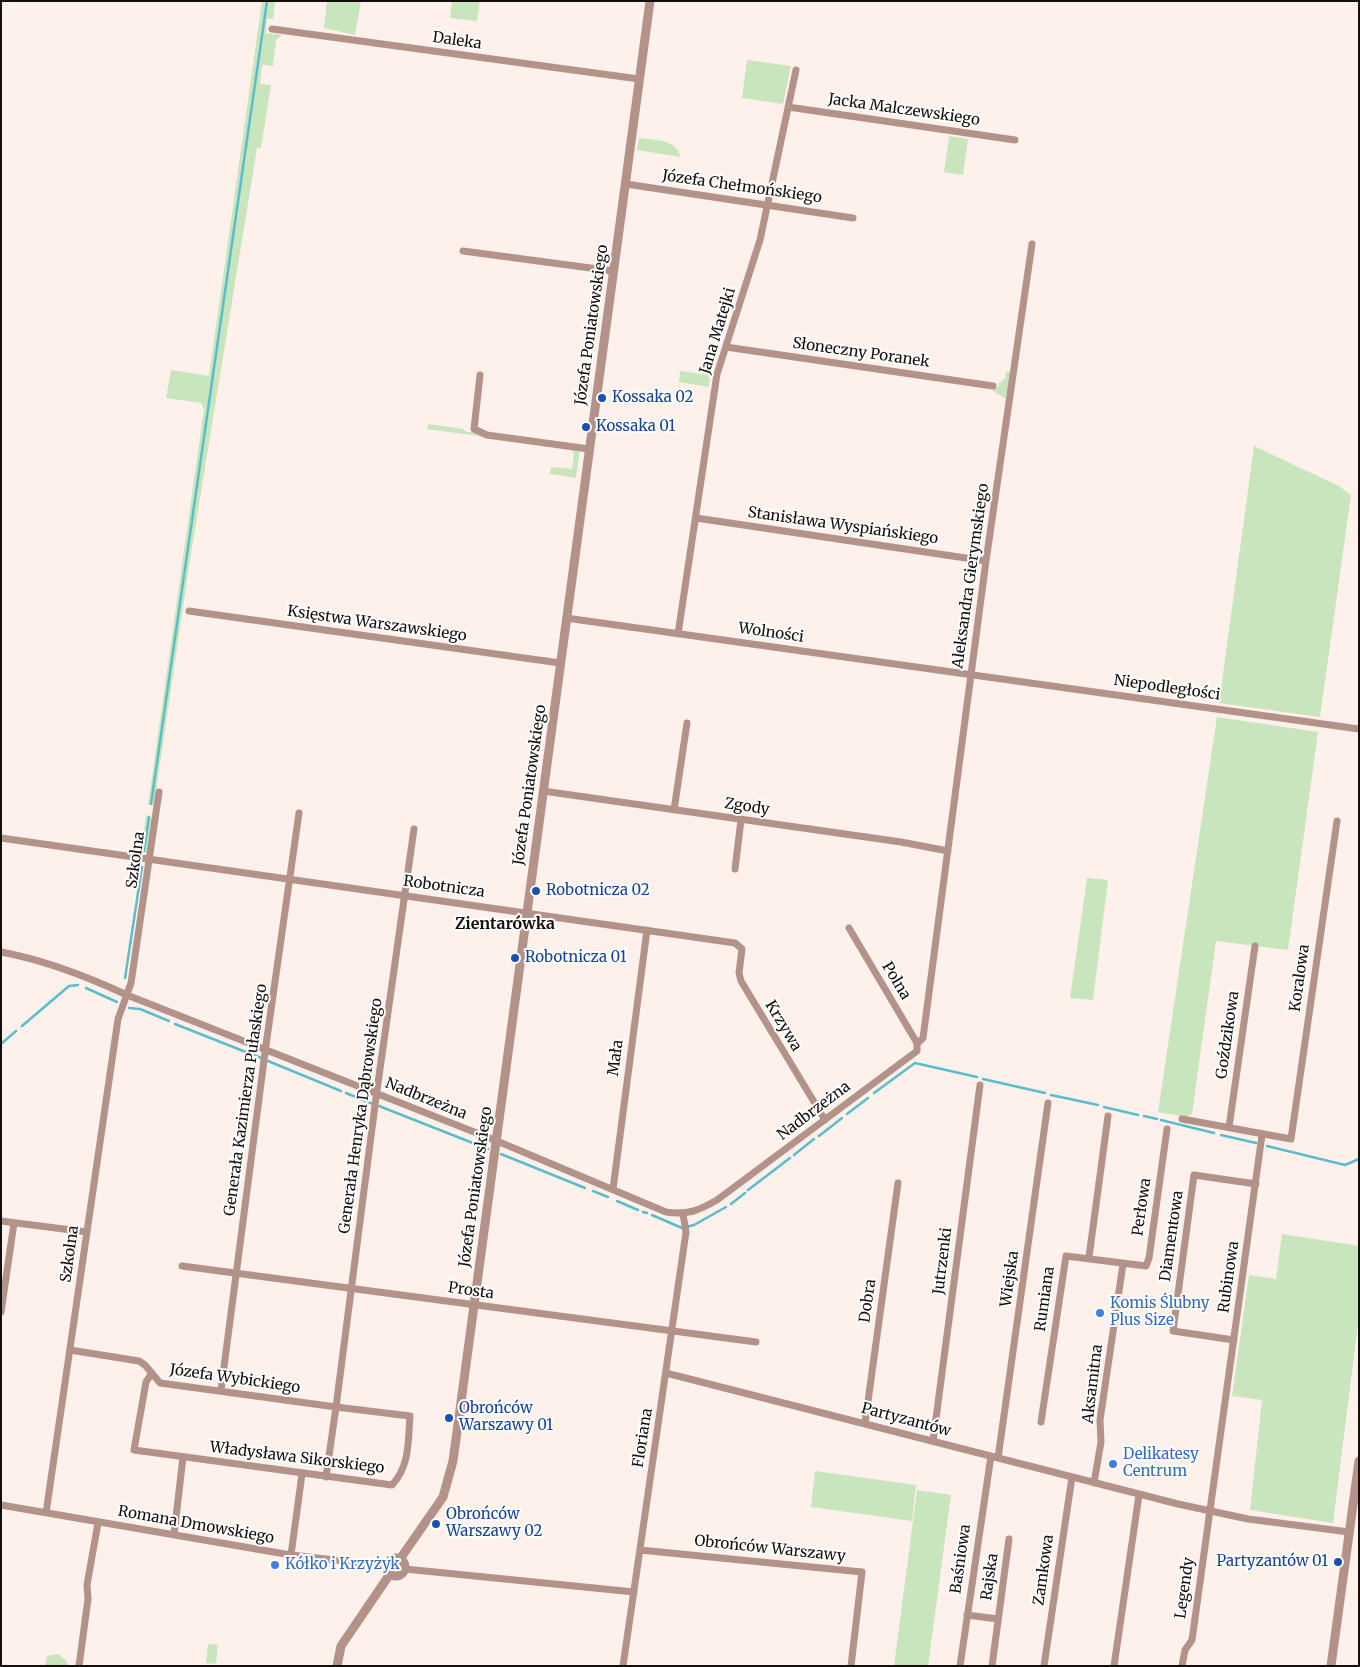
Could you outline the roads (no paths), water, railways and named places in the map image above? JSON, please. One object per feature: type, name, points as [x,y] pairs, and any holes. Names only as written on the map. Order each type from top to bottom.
[{"type":"street","name":"Józefa Poniatowskiego","points":[[400,1560],[436,1510],[448,1485],[497,1141],[650,1]]},
{"type":"street","name":"Daleka","points":[[272,29],[639,79]]},
{"type":"street","name":"Jana Matejki","points":[[678,634],[718,374],[760,240],[796,70]]},
{"type":"street","name":"Jacka Malczewskiego","points":[[788,107],[1015,140]]},
{"type":"street","name":"Józefa Chełmońskiego","points":[[626,184],[853,218]]},
{"type":"street","name":"Aleksandra Gierymskiego","points":[[917,1047],[923,1038],[986,561],[1032,244]]},
{"type":"street","points":[[463,251],[614,271]]},
{"type":"street","name":"Słoneczny Poranek","points":[[726,347],[993,386]]},
{"type":"street","points":[[480,375],[474,429],[487,435],[589,449]]},
{"type":"street","name":"Stanisława Wyspiańskiego","points":[[696,518],[986,561]]},
{"type":"street","name":"Księstwa Warszawskiego","points":[[189,611],[560,663]]},
{"type":"street","name":"Wolności","points":[[566,618],[971,675]]},
{"type":"street","name":"Niepodległości","points":[[971,675],[1359,729]]},
{"type":"street","points":[[674,810],[687,723]]},
{"type":"street","name":"Zgody","points":[[543,791],[900,842],[948,851]]},
{"type":"street","name":"Szkolna","points":[[46,1513],[118,1019],[127,996],[159,792]]},
{"type":"street","name":"Generała Kazimierza Pułaskiego","points":[[221,1390],[265,1050],[299,813]]},
{"type":"street","points":[[735,869],[741,820]]},
{"type":"street","name":"Koralowa","points":[[1262,1135],[1291,1139],[1336,821]]},
{"type":"street","name":"Generała Henryka Dąbrowskiego","points":[[336,1406],[376,1094],[414,829]]},
{"type":"street","name":"Robotnicza","points":[[1,838],[735,943]]},
{"type":"street","name":"Polna","points":[[849,928],[917,1047]]},
{"type":"street","name":"Mała","points":[[613,1189],[647,930]]},
{"type":"street","name":"Krzywa","points":[[735,943],[742,949],[739,973],[741,981],[825,1120]]},
{"type":"street","name":"Goździkowa","points":[[1229,1127],[1255,946]]},
{"type":"street","name":"Nadbrzeżna","points":[[1,952],[39,959],[104,984],[127,996],[497,1141],[666,1212],[683,1214],[702,1209],[717,1200],[825,1120],[917,1047]]},
{"type":"street","name":"Jutrzenki","points":[[933,1441],[980,1085]]},
{"type":"street","name":"Wiejska","points":[[994,1457],[1048,1103]]},
{"type":"street","points":[[1108,1116],[1088,1257],[1123,1264]]},
{"type":"street","points":[[1182,1119],[1262,1135]]},
{"type":"street","name":"Perłowa","points":[[1123,1264],[1146,1266],[1149,1258],[1167,1129]]},
{"type":"street","name":"Rubinowa","points":[[1210,1511],[1262,1135]]},
{"type":"street","name":"Diamentowa","points":[[1234,1340],[1174,1331],[1194,1175],[1256,1184]]},
{"type":"street","name":"Dobra","points":[[866,1423],[898,1183]]},
{"type":"street","name":"Floriana","points":[[623,1666],[686,1232],[683,1214]]},
{"type":"street","points":[[1,1221],[87,1232]]},
{"type":"street","points":[[1,1312],[14,1223]]},
{"type":"street","name":"Rumiana","points":[[1041,1422],[1064,1262],[1066,1256],[1088,1257]]},
{"type":"street","name":"Aksamitna","points":[[1094,1483],[1101,1442],[1100,1420],[1123,1264]]},
{"type":"street","name":"Prosta","points":[[182,1266],[756,1342]]},
{"type":"street","name":"Józefa Wybickiego","points":[[70,1350],[139,1361],[160,1383],[336,1406]]},
{"type":"street","name":"Władysława Sikorskiego","points":[[152,1373],[146,1379],[134,1450],[392,1485],[400,1476],[406,1464],[410,1416],[336,1406]]},
{"type":"street","name":"Partyzantów","points":[[666,1373],[866,1423],[1139,1495],[1210,1511],[1349,1532]]},
{"type":"street","points":[[326,1477],[336,1406]]},
{"type":"street","points":[[174,1536],[183,1457]]},
{"type":"street","name":"Baśniowa","points":[[960,1666],[994,1457]]},
{"type":"street","points":[[1331,1666],[1359,1461]]},
{"type":"street","points":[[291,1555],[302,1474]]},
{"type":"street","name":"Zamkowa","points":[[1044,1666],[1072,1477]]},
{"type":"street","points":[[1114,1666],[1139,1495]]},
{"type":"street","name":"Romana Dmowskiego","points":[[1,1505],[174,1536],[389,1570]]},
{"type":"street","name":"Legendy","points":[[1182,1666],[1184,1650],[1192,1640],[1210,1511]]},
{"type":"street","points":[[79,1666],[88,1599],[87,1585],[98,1523]]},
{"type":"street","name":"Rajska","points":[[992,1666],[1009,1539]]},
{"type":"street","name":"Obrońców Warszawy","points":[[640,1550],[862,1572],[851,1666]]},
{"type":"street","points":[[337,1666],[341,1646],[389,1570],[392,1559],[400,1560],[405,1569]]},
{"type":"street","points":[[405,1569],[634,1592]]},
{"type":"street","points":[[389,1570],[399,1576],[405,1569]]},
{"type":"street","name":"Rajska","points":[[967,1615],[998,1619]]},
{"type":"waterway","points":[[151,804],[267,1]]},
{"type":"waterway","points":[[144,851],[149,817]]},
{"type":"waterway","points":[[125,978],[142,867]]},
{"type":"waterway","points":[[22,1026],[69,986],[78,985]]},
{"type":"waterway","points":[[86,988],[117,1002]]},
{"type":"waterway","points":[[129,1008],[140,1009],[169,1021]]},
{"type":"waterway","points":[[175,1024],[261,1058]]},
{"type":"waterway","points":[[1,1044],[16,1031]]},
{"type":"waterway","points":[[268,1061],[341,1091]]},
{"type":"waterway","points":[[874,1093],[915,1063],[977,1077]]},
{"type":"waterway","points":[[983,1079],[1045,1093]]},
{"type":"waterway","points":[[346,1093],[373,1104]]},
{"type":"waterway","points":[[1051,1095],[1098,1105]]},
{"type":"waterway","points":[[847,1114],[868,1098]]},
{"type":"waterway","points":[[379,1106],[488,1149]]},
{"type":"waterway","points":[[1104,1107],[1138,1115]]},
{"type":"waterway","points":[[1144,1116],[1157,1119]]},
{"type":"waterway","points":[[819,1136],[842,1118]]},
{"type":"waterway","points":[[1161,1120],[1214,1133]]},
{"type":"waterway","points":[[1221,1135],[1256,1143]]},
{"type":"waterway","points":[[794,1155],[814,1139]]},
{"type":"waterway","points":[[1267,1146],[1345,1165],[1359,1159]]},
{"type":"waterway","points":[[501,1154],[585,1188]]},
{"type":"waterway","points":[[748,1190],[790,1158]]},
{"type":"waterway","points":[[593,1191],[608,1197]]},
{"type":"waterway","points":[[731,1204],[745,1193]]},
{"type":"waterway","points":[[617,1201],[638,1210]]},
{"type":"waterway","points":[[652,1215],[682,1228],[694,1225],[726,1207]]},
{"type":"waterway","points":[[643,1212],[647,1213]]},
{"type":"place","name":"Kossaka 02","points":[[602,398]]},
{"type":"place","name":"Kossaka 01","points":[[586,427]]},
{"type":"place","name":"Robotnicza 02","points":[[536,891]]},
{"type":"place","name":"Robotnicza 01","points":[[515,958]]},
{"type":"place","name":"Komis Ślubny Plus Size","points":[[1100,1313]]},
{"type":"place","name":"Obrońców Warszawy 01","points":[[449,1418]]},
{"type":"place","name":"Delikatesy Centrum","points":[[1113,1464]]},
{"type":"place","name":"Obrońców Warszawy 02","points":[[436,1524]]},
{"type":"place","name":"Partyzantów 01","points":[[1338,1562]]},
{"type":"place","name":"Kółko i Krzyżyk","points":[[275,1565]]},
{"type":"district","name":"Zientarówka","points":[[505,924]]}]
